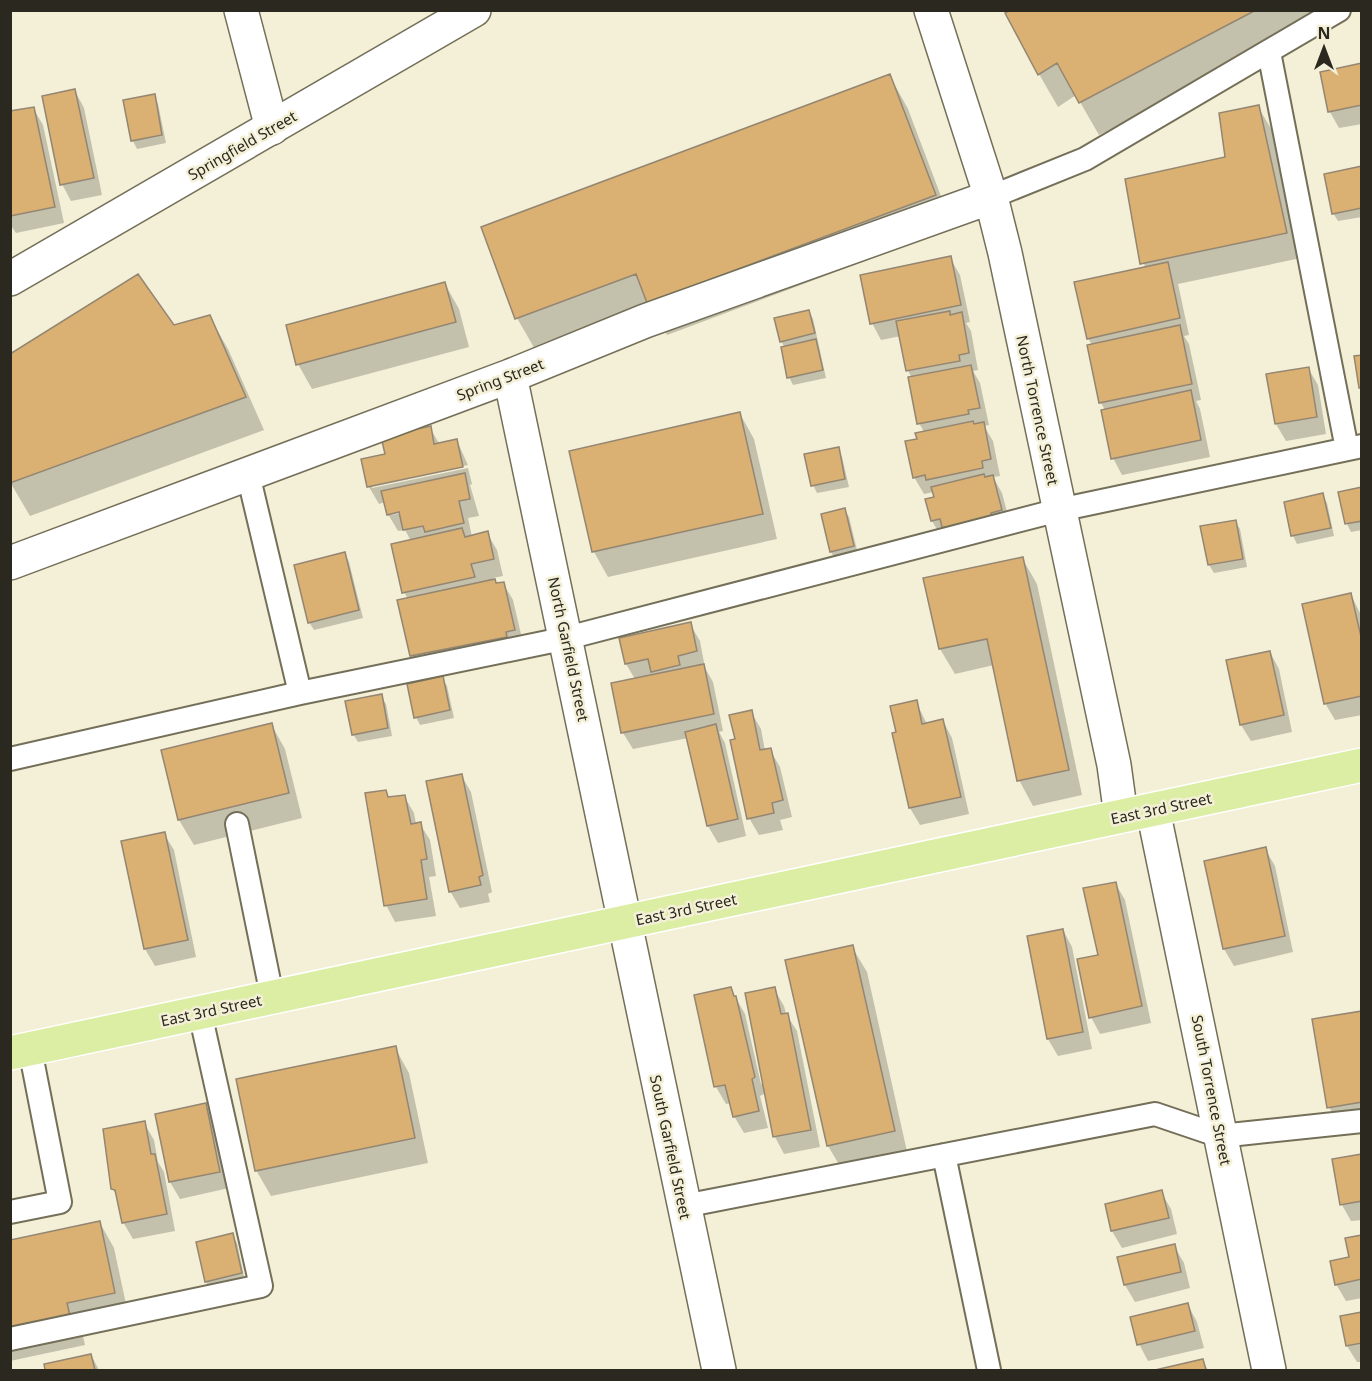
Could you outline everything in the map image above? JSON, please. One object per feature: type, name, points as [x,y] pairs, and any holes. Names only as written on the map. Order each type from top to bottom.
[{"type":"main road","name":"East 3rd Street","points":[[20,1051],[1362,765]]},
{"type":"street","points":[[241,10],[272,128]]},
{"type":"street","name":"Springfield Street","points":[[10,279],[474,10]]},
{"type":"street","name":"North Torrence Street","points":[[931,10],[991,197],[1114,765],[1121,816]]},
{"type":"street","name":"Spring Street","points":[[10,563],[510,376],[645,321],[991,197]]},
{"type":"street","name":"North Garfield Street","points":[[510,376],[567,638],[623,922]]},
{"type":"street","name":"South Torrence Street","points":[[1153,810],[1269,1371]]},
{"type":"street","name":"South Garfield Street","points":[[623,922],[719,1371]]},
{"type":"lane","points":[[991,197],[1085,159],[1339,10]]},
{"type":"lane","points":[[10,759],[300,693],[567,638],[1059,510],[1354,448],[1269,52]]},
{"type":"lane","points":[[248,474],[300,693]]},
{"type":"lane","points":[[237,824],[273,996]]},
{"type":"lane","points":[[10,1339],[261,1286],[200,1013]]},
{"type":"lane","points":[[10,1212],[60,1202],[20,1051]]},
{"type":"lane","points":[[684,1206],[1155,1114],[1221,1136],[1362,1120]]},
{"type":"lane","points":[[944,1155],[989,1371]]},
{"type":"building","points":[[1010,10],[1256,10],[1079,103],[1057,63],[1038,75],[1005,13]]},
{"type":"building","points":[[1362,63],[1362,105],[1328,112],[1320,72]]},
{"type":"building","points":[[890,74],[936,195],[647,303],[636,274],[515,319],[481,227]]},
{"type":"building","points":[[75,89],[94,178],[60,185],[42,96]]},
{"type":"building","points":[[155,94],[162,135],[131,141],[123,100]]},
{"type":"building","points":[[1259,105],[1287,233],[1140,264],[1125,179],[1225,157],[1219,113]]},
{"type":"building","points":[[34,107],[55,207],[10,216],[10,111]]},
{"type":"building","points":[[1362,166],[1362,208],[1332,214],[1324,174]]},
{"type":"building","points":[[951,256],[961,305],[870,324],[860,275]]},
{"type":"building","points":[[1168,262],[1180,318],[1087,339],[1074,282]]},
{"type":"building","points":[[138,274],[174,325],[210,315],[246,397],[10,483],[10,354]]},
{"type":"building","points":[[445,282],[456,322],[296,365],[286,325]]},
{"type":"building","points":[[809,310],[815,333],[780,342],[774,318]]},
{"type":"building","points":[[950,311],[950,315],[962,312],[969,353],[959,355],[960,361],[906,371],[896,321]]},
{"type":"building","points":[[1180,325],[1192,384],[1099,403],[1087,345]]},
{"type":"building","points":[[816,339],[823,370],[787,378],[781,347]]},
{"type":"building","points":[[1362,355],[1362,388],[1359,388],[1354,356]]},
{"type":"building","points":[[971,365],[980,408],[968,410],[969,414],[917,424],[908,377]]},
{"type":"building","points":[[1309,367],[1317,417],[1275,424],[1266,374]]},
{"type":"building","points":[[1191,390],[1201,440],[1111,459],[1101,410]]},
{"type":"building","points":[[740,412],[763,514],[592,552],[569,451]]},
{"type":"building","points":[[973,421],[974,424],[984,422],[991,459],[982,461],[983,468],[926,480],[925,475],[913,478],[905,441],[917,439],[915,433]]},
{"type":"building","points":[[431,426],[434,444],[457,439],[463,467],[367,487],[361,459],[385,454],[381,437]]},
{"type":"building","points":[[839,447],[845,479],[811,486],[804,454]]},
{"type":"building","points":[[465,473],[470,499],[459,501],[464,523],[425,532],[423,526],[403,530],[399,512],[387,515],[381,491]]},
{"type":"building","points":[[984,474],[985,477],[993,475],[1002,510],[991,513],[991,516],[949,528],[942,527],[940,519],[931,521],[925,499],[934,497],[931,487]]},
{"type":"building","points":[[1362,487],[1362,521],[1345,524],[1338,492]]},
{"type":"building","points":[[1323,493],[1331,528],[1291,536],[1284,502]]},
{"type":"building","points":[[845,508],[854,546],[830,552],[821,514]]},
{"type":"building","points":[[1236,520],[1243,559],[1208,565],[1200,526]]},
{"type":"building","points":[[462,528],[465,537],[488,531],[494,559],[471,564],[475,577],[402,593],[391,544]]},
{"type":"building","points":[[345,552],[359,610],[308,623],[294,565]]},
{"type":"building","points":[[1023,557],[1069,770],[1017,781],[987,639],[939,649],[923,578]]},
{"type":"building","points":[[495,579],[496,583],[504,582],[515,630],[506,632],[507,637],[410,656],[397,600]]},
{"type":"building","points":[[1351,593],[1362,641],[1362,696],[1324,704],[1302,604]]},
{"type":"building","points":[[691,622],[697,651],[678,656],[680,665],[651,672],[648,659],[625,664],[619,638]]},
{"type":"building","points":[[1270,651],[1284,715],[1240,725],[1226,660]]},
{"type":"building","points":[[704,664],[714,714],[621,733],[611,683]]},
{"type":"building","points":[[443,676],[450,710],[414,718],[407,684]]},
{"type":"building","points":[[382,694],[388,728],[352,735],[345,701]]},
{"type":"building","points":[[917,700],[922,724],[943,719],[961,797],[909,808],[892,733],[896,732],[890,706]]},
{"type":"building","points":[[752,710],[760,750],[771,748],[783,800],[772,803],[774,813],[747,819],[730,740],[735,739],[729,715]]},
{"type":"building","points":[[272,723],[289,793],[178,820],[161,750]]},
{"type":"building","points":[[716,724],[738,819],[707,826],[685,732]]},
{"type":"building","points":[[462,774],[483,875],[479,877],[481,885],[449,892],[426,781]]},
{"type":"building","points":[[386,790],[388,797],[405,795],[411,824],[421,822],[427,859],[421,860],[427,899],[384,906],[365,793]]},
{"type":"building","points":[[165,832],[188,940],[144,949],[121,841]]},
{"type":"building","points":[[1266,847],[1285,936],[1223,949],[1204,861]]},
{"type":"building","points":[[1116,882],[1142,1006],[1089,1018],[1077,959],[1098,955],[1083,888]]},
{"type":"building","points":[[1063,929],[1083,1032],[1047,1039],[1027,936]]},
{"type":"building","points":[[853,945],[895,1131],[827,1146],[785,960]]},
{"type":"building","points":[[731,987],[736,996],[755,1077],[752,1079],[759,1111],[733,1117],[725,1085],[714,1087],[694,995]]},
{"type":"building","points":[[775,987],[781,1014],[788,1013],[811,1130],[773,1137],[745,993]]},
{"type":"building","points":[[1362,1011],[1362,1102],[1327,1108],[1312,1019]]},
{"type":"building","points":[[396,1046],[415,1138],[255,1171],[236,1079]]},
{"type":"building","points":[[206,1103],[220,1172],[169,1182],[155,1114]]},
{"type":"building","points":[[145,1121],[151,1154],[155,1154],[167,1214],[122,1223],[115,1190],[111,1189],[103,1129]]},
{"type":"building","points":[[1362,1154],[1362,1201],[1340,1205],[1332,1159]]},
{"type":"building","points":[[1162,1190],[1169,1218],[1111,1231],[1105,1204]]},
{"type":"building","points":[[100,1221],[115,1293],[67,1303],[71,1320],[10,1333],[10,1240]]},
{"type":"building","points":[[233,1233],[242,1273],[205,1282],[196,1242]]},
{"type":"building","points":[[1362,1235],[1362,1279],[1335,1285],[1330,1261],[1349,1257],[1345,1238]]},
{"type":"building","points":[[1175,1244],[1181,1272],[1124,1285],[1117,1257]]},
{"type":"building","points":[[1188,1303],[1195,1331],[1137,1345],[1130,1317]]},
{"type":"building","points":[[1362,1312],[1362,1343],[1346,1346],[1340,1316]]},
{"type":"building","points":[[91,1354],[95,1370],[45,1370],[44,1364]]},
{"type":"building","points":[[1203,1359],[1206,1370],[1155,1370]]}]
